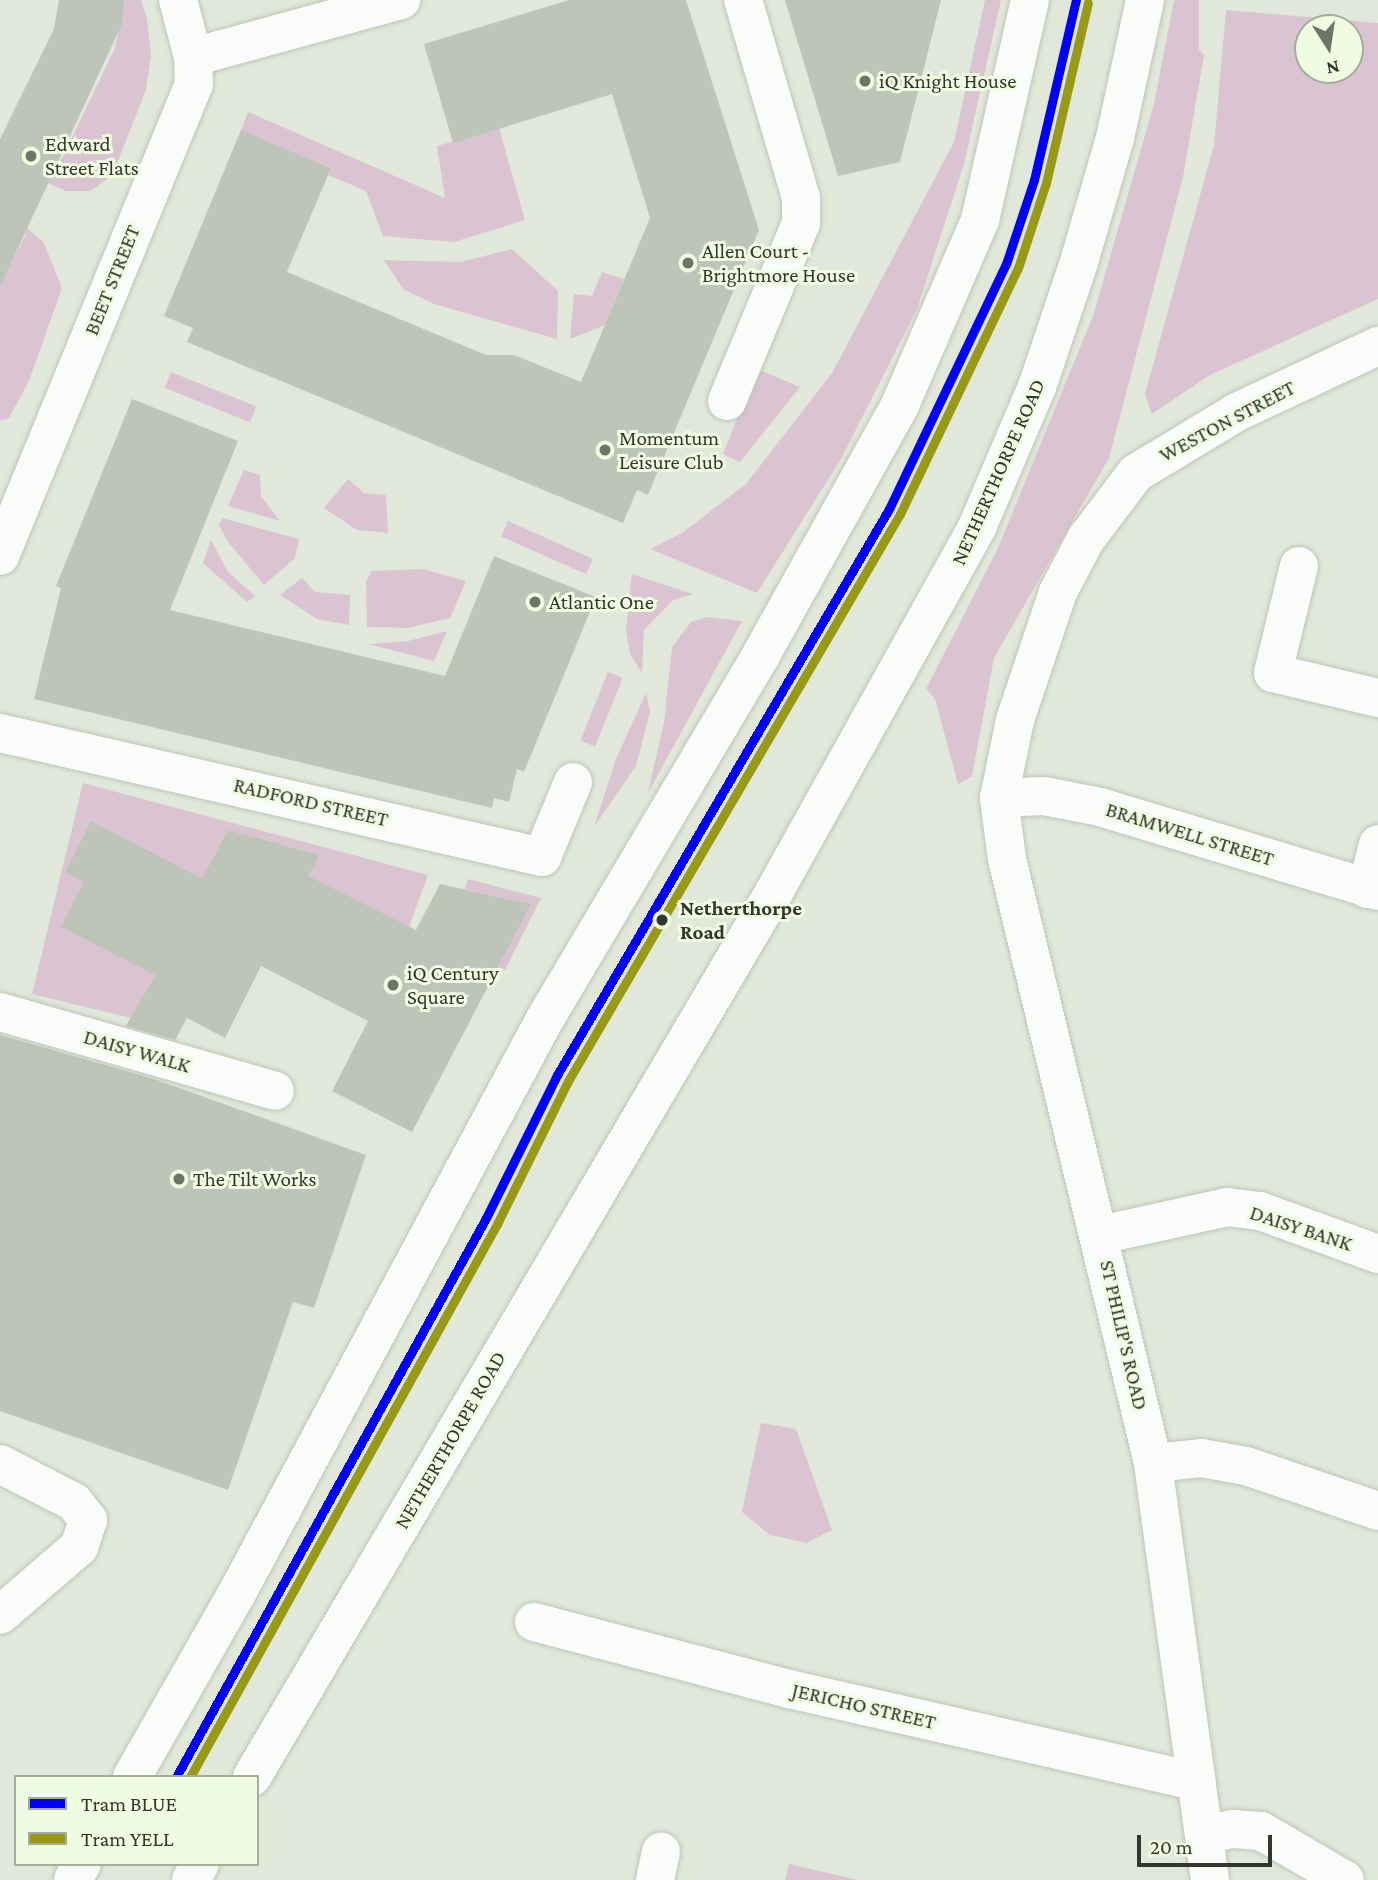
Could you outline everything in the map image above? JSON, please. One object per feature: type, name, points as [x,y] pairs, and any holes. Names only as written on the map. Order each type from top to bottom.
[{"type":"main road","name":"BEET STREET","points":[[0,556],[194,84],[193,57],[178,0]]},
{"type":"main road","points":[[193,57],[401,0]]},
{"type":"main road","points":[[727,401],[801,223],[801,198],[743,0]]},
{"type":"main road","points":[[133,1775],[545,1019],[761,655],[900,405],[980,220],[1030,0]]},
{"type":"main road","name":"NETHERTHORPE ROAD","points":[[253,1775],[779,882],[978,525],[1037,387],[1079,262],[1115,138],[1145,0]]},
{"type":"main road","name":"WESTON STREET","points":[[999,798],[1019,708],[1058,592],[1086,540],[1136,473],[1237,412],[1378,346]]},
{"type":"main road","points":[[1299,566],[1273,673],[1378,698]]},
{"type":"main road","name":"RADFORD STREET","points":[[0,733],[542,856],[573,782]]},
{"type":"main road","name":"BRAMWELL STREET","points":[[999,798],[1044,796],[1100,807],[1372,890]]},
{"type":"main road","name":"ST PHILIP'S ROAD","points":[[999,798],[1007,859],[1153,1463],[1210,1880]]},
{"type":"main road","points":[[1372,890],[1378,844]]},
{"type":"main road","name":"DAISY WALK","points":[[0,1012],[275,1091]]},
{"type":"main road","name":"DAISY BANK","points":[[1100,1235],[1227,1207],[1260,1211],[1378,1254]]},
{"type":"main road","points":[[1153,1463],[1201,1458],[1245,1466],[1378,1511]]},
{"type":"main road","points":[[0,1464],[74,1502],[88,1520],[79,1547],[0,1615]]},
{"type":"main road","name":"JERICHO STREET","points":[[534,1622],[789,1689],[1197,1782]]},
{"type":"main road","points":[[1204,1835],[1233,1829],[1261,1831],[1345,1880]]},
{"type":"shaded area","points":[[124,0],[141,0],[147,19],[151,54],[146,90],[112,176],[90,191],[66,191],[43,181],[46,174],[53,177],[115,48]]},
{"type":"shaded area","points":[[985,0],[1001,0],[964,164],[917,309],[841,459],[757,593],[650,549],[682,533],[746,484],[832,373],[954,142]]},
{"type":"shaded area","points":[[1174,0],[1199,0],[1199,50],[1204,55],[1183,177],[1109,458],[994,658],[972,776],[958,784],[935,699],[926,689],[998,548],[1093,316],[1154,104]]},
{"type":"shaded area","points":[[1226,10],[1294,16],[1294,84],[1364,84],[1364,22],[1378,23],[1378,299],[1210,375],[1152,414],[1145,394],[1214,145]]},
{"type":"shaded area","points":[[248,112],[445,198],[437,146],[499,128],[525,220],[454,242],[383,236],[366,191],[328,175],[331,168],[241,130]]},
{"type":"shaded area","points":[[23,224],[44,243],[62,288],[29,381],[9,418],[0,421],[0,285],[26,234],[20,230]]},
{"type":"shaded area","points":[[512,249],[558,291],[557,339],[434,304],[403,289],[384,260],[461,262]]},
{"type":"shaded area","points":[[602,272],[624,279],[605,325],[570,339],[574,294],[592,296]]},
{"type":"shaded area","points":[[757,369],[800,387],[740,462],[723,454]]},
{"type":"shaded area","points":[[171,372],[256,406],[250,422],[165,388]]},
{"type":"shaded area","points":[[244,470],[260,475],[261,496],[280,521],[228,506]]},
{"type":"shaded area","points":[[348,479],[364,493],[386,495],[388,533],[357,530],[324,508]]},
{"type":"shaded area","points":[[222,518],[299,539],[295,558],[264,585],[228,542],[219,525]]},
{"type":"shaded area","points":[[508,521],[593,559],[586,574],[501,537]]},
{"type":"shaded area","points":[[211,540],[228,572],[255,596],[247,602],[203,563]]},
{"type":"shaded area","points":[[423,569],[466,581],[450,618],[408,628],[367,627],[366,581],[372,571]]},
{"type":"shaded area","points":[[632,574],[693,594],[673,600],[644,630],[642,673],[630,654],[626,630]]},
{"type":"shaded area","points":[[302,578],[315,592],[350,595],[349,625],[317,619],[280,595]]},
{"type":"shaded area","points":[[708,617],[742,621],[648,793],[664,722],[672,647],[691,622]]},
{"type":"shaded area","points":[[447,631],[434,661],[368,644],[408,641]]},
{"type":"shaded area","points":[[608,672],[623,678],[595,747],[580,741]]},
{"type":"shaded area","points":[[646,693],[650,712],[636,766],[594,827],[616,759]]},
{"type":"shaded area","points":[[83,783],[428,875],[409,927],[309,876],[320,855],[228,830],[202,878],[91,821],[66,872],[84,882],[155,975],[131,1018],[32,994]]},
{"type":"shaded area","points":[[468,879],[541,898],[505,970],[498,967],[530,904],[465,889]]},
{"type":"shaded area","points":[[761,1423],[796,1429],[832,1530],[807,1543],[770,1535],[742,1512]]},
{"type":"shaded area","points":[[789,1864],[858,1880],[785,1880]]},
{"type":"building","name":"Edward Street Flats","points":[[59,0],[124,0],[122,24],[0,287],[0,139],[54,29]]},
{"type":"building","name":"Allen Court - Brightmore House","points":[[569,0],[686,0],[759,230],[648,495],[637,490],[623,523],[187,342],[193,328],[164,316],[241,130],[331,168],[287,272],[486,355],[514,355],[581,382],[650,218],[612,94],[453,143],[424,44]]},
{"type":"building","name":"iQ Knight House","points":[[785,0],[941,0],[900,162],[838,176]]},
{"type":"building","name":"Atlantic One","points":[[132,399],[238,441],[170,610],[445,676],[494,556],[596,597],[524,772],[517,769],[509,802],[494,798],[492,808],[34,699],[61,588],[56,586]]},
{"type":"building","name":"iQ Century Square","points":[[91,821],[202,878],[228,830],[320,855],[309,876],[416,930],[440,884],[531,904],[412,1132],[332,1091],[368,1021],[261,966],[225,1038],[187,1018],[175,1040],[126,1026],[155,975],[61,927],[84,882],[65,872]]},
{"type":"building","points":[[0,1035],[154,1079],[366,1155],[314,1308],[293,1302],[228,1490],[0,1411]]},
{"type":"tram line","name":"BLUE","points":[[177,1775],[486,1218],[557,1075],[889,509],[1006,264],[1034,180],[1076,0]]},
{"type":"tram line","name":"YELL","points":[[191,1775],[497,1224],[568,1081],[900,514],[1018,268],[1046,183],[1088,3]]},
{"type":"place","name":"iQ Knight House","points":[[865,81]]},
{"type":"place","name":"Edward Street Flats","points":[[31,156]]},
{"type":"place","name":"Allen Court - Brightmore House","points":[[688,263]]},
{"type":"place","name":"Momentum Leisure Club","points":[[605,450]]},
{"type":"place","name":"Atlantic One","points":[[535,602]]},
{"type":"place","name":"Netherthorpe Road","points":[[662,920]]},
{"type":"place","name":"iQ Century Square","points":[[393,985]]},
{"type":"place","name":"The Tilt Works","points":[[179,1179]]}]
